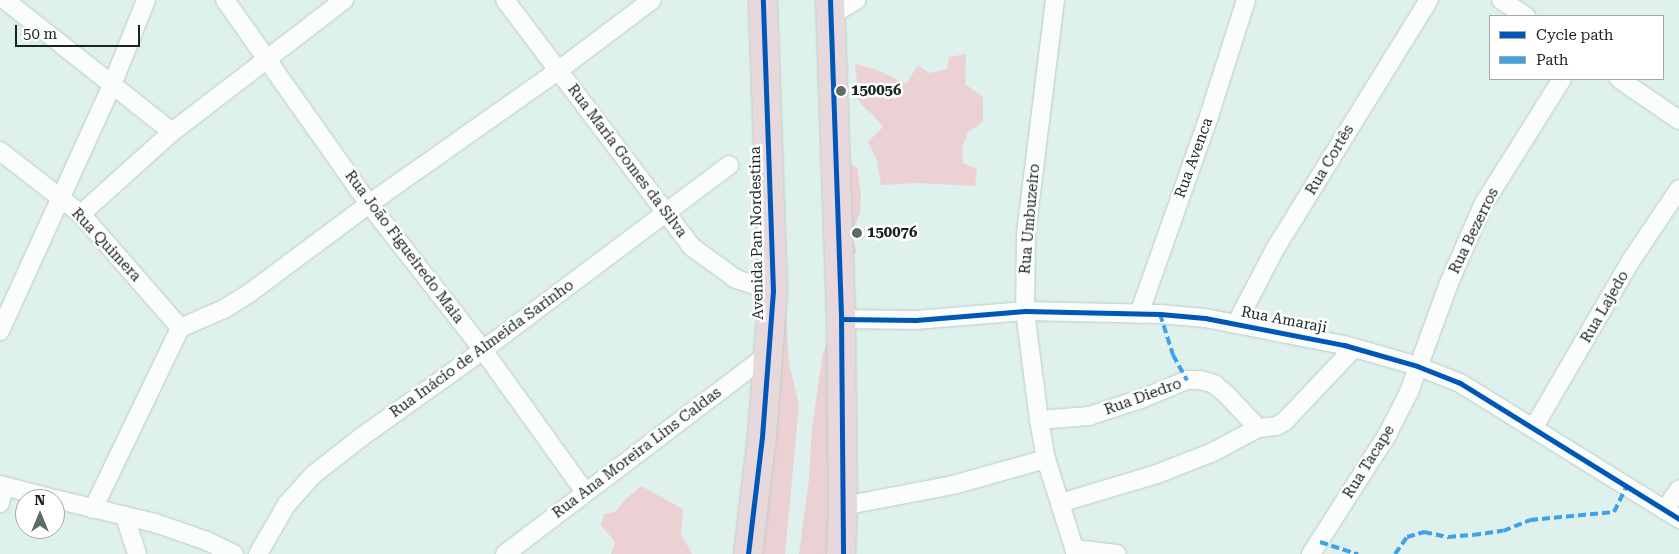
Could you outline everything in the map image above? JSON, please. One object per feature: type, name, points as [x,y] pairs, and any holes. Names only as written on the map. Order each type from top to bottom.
[{"type":"highway","name":"Avenida Pan Nordestina","points":[[748,554],[770,353],[773,291],[763,0]]},
{"type":"highway","points":[[830,8],[841,319],[843,506],[841,554]]},
{"type":"street","points":[[5,0],[172,132]]},
{"type":"street","points":[[0,332],[40,248],[60,197],[112,85],[146,0]]},
{"type":"street","name":"Rua João Figueiredo Maia","points":[[225,0],[369,204],[484,350],[584,492]]},
{"type":"street","points":[[81,214],[172,132],[265,58],[344,0]]},
{"type":"street","name":"Rua Maria Gomes da Silva","points":[[505,0],[692,247],[709,262],[736,279],[773,291]]},
{"type":"street","points":[[92,509],[180,328],[224,309],[251,292],[369,204],[559,70],[652,0]]},
{"type":"street","points":[[830,8],[857,0]]},
{"type":"street","name":"Rua Umbuzeiro","points":[[1055,0],[1026,233],[1025,311],[1046,459],[1075,551]]},
{"type":"street","name":"Rua Avenca","points":[[1139,314],[1210,113],[1246,0]]},
{"type":"street","name":"Rua Cortês","points":[[1236,324],[1275,249],[1429,0]]},
{"type":"street","points":[[1501,0],[1524,15]]},
{"type":"street","name":"Rua Bezerros","points":[[1417,366],[1449,283],[1483,205],[1561,80]]},
{"type":"street","points":[[1620,80],[1679,120]]},
{"type":"street","name":"Rua Quimera","points":[[0,151],[81,214],[180,328]]},
{"type":"street","name":"Rua Inácio de Almeida Sarinho","points":[[258,554],[287,504],[313,475],[363,436],[484,350],[729,165]]},
{"type":"street","name":"Rua Lajedo","points":[[1534,427],[1630,262],[1679,189]]},
{"type":"street","name":"Rua Amaraji","points":[[841,319],[916,320],[1025,311],[1196,317],[1354,348],[1417,366],[1460,383],[1672,514]]},
{"type":"street","points":[[1060,503],[1157,474],[1213,452],[1258,428],[1276,426],[1284,422],[1354,348]]},
{"type":"street","name":"Rua Ana Moreira Lins Caldas","points":[[505,554],[584,492],[770,353]]},
{"type":"street","name":"Rua Tacape","points":[[1311,554],[1387,435],[1409,392],[1417,366]]},
{"type":"street","name":"Rua Diedro","points":[[1039,420],[1089,416],[1141,399],[1187,380],[1200,380],[1214,384],[1258,428]]},
{"type":"street","points":[[843,506],[953,485],[1046,459]]},
{"type":"street","points":[[1672,514],[1679,490]]},
{"type":"street","points":[[1,492],[15,494]]},
{"type":"street","points":[[65,502],[155,524],[207,541],[234,554]]},
{"type":"street","points":[[125,517],[137,554]]},
{"type":"street","points":[[1075,551],[1118,554]]},
{"type":"shaded area","points":[[966,54],[965,84],[983,97],[983,122],[968,132],[962,148],[963,163],[977,169],[975,186],[918,183],[881,185],[877,160],[868,142],[883,127],[859,102],[855,64],[875,69],[906,84],[918,65],[929,73],[947,69],[949,57]]},
{"type":"shaded area","points":[[840,161],[857,167],[861,193],[860,213],[851,235],[857,252],[846,260]]},
{"type":"shaded area","points":[[784,278],[789,363],[799,405],[785,554],[752,554]]},
{"type":"shaded area","points":[[834,329],[829,554],[799,554],[809,479],[812,428],[823,353]]},
{"type":"shaded area","points":[[641,486],[683,509],[681,534],[692,554],[611,554],[615,542],[601,525],[604,514],[615,512]]},
{"type":"marked path","points":[[1160,314],[1173,355],[1187,380]]},
{"type":"marked path","points":[[1395,554],[1407,537],[1424,532],[1448,537],[1473,535],[1503,531],[1530,520],[1614,512],[1627,485]]},
{"type":"marked path","points":[[1320,542],[1358,554]]},
{"type":"cycle path","points":[[748,554],[762,437],[773,291],[763,0]]},
{"type":"cycle path","points":[[830,0],[841,319],[843,554]]},
{"type":"cycle path","points":[[841,319],[916,320],[1025,311],[1160,314],[1205,318],[1344,345],[1417,366],[1460,383],[1679,519]]},
{"type":"place","name":"150056","points":[[841,91]]},
{"type":"place","name":"150076","points":[[857,233]]}]
